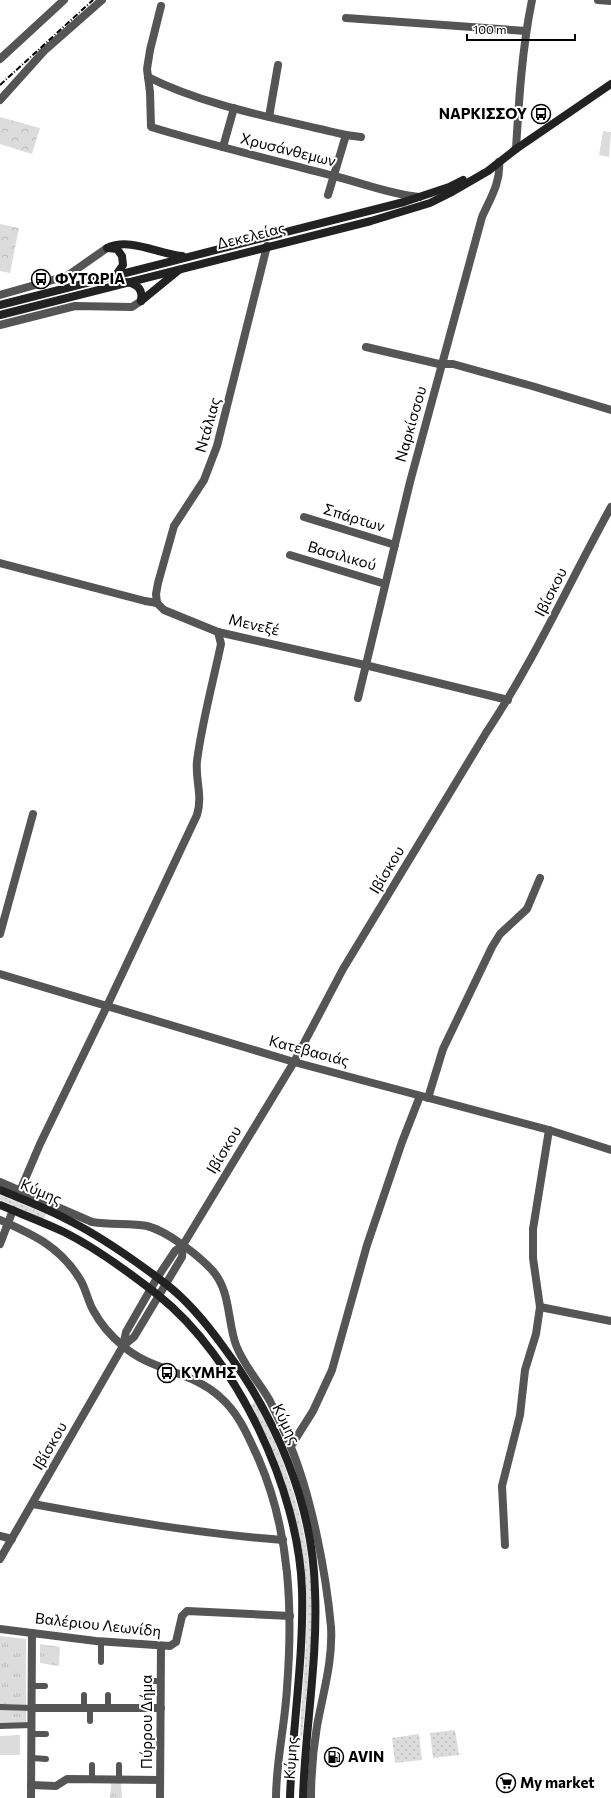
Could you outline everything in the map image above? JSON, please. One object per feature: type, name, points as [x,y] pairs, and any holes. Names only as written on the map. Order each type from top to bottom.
[{"type":"main road","name":"Δεκελείας","points":[[0,314],[371,221],[430,203],[488,171],[516,149],[611,84]]},
{"type":"main road","name":"Δεκελείας","points":[[0,304],[419,197],[449,187],[499,162]]},
{"type":"main road","points":[[107,248],[117,244],[134,245],[186,257]]},
{"type":"main road","points":[[107,248],[117,249],[122,256],[123,265],[116,275]]},
{"type":"main road","points":[[141,301],[182,268]]},
{"type":"main road","points":[[126,282],[136,284],[140,288],[142,294],[141,301]]},
{"type":"main road","name":"Κύμης","points":[[0,1190],[71,1221],[105,1241],[166,1284],[199,1316],[246,1378],[282,1445],[298,1490],[309,1539],[315,1590],[315,1642],[303,1798]]},
{"type":"main road","name":"Κύμης","points":[[0,1205],[80,1241],[159,1296],[198,1336],[235,1387],[269,1451],[286,1501],[299,1563],[302,1597],[301,1643],[290,1798]]},
{"type":"street","points":[[0,59],[64,0]]},
{"type":"street","points":[[0,100],[44,51],[102,0]]},
{"type":"street","points":[[516,149],[519,89],[526,31],[532,0]]},
{"type":"street","points":[[598,0],[611,1]]},
{"type":"street","points":[[161,6],[150,50],[148,77],[170,88],[234,108],[346,136],[361,137]]},
{"type":"street","points":[[346,18],[526,31]]},
{"type":"street","points":[[269,116],[278,65]]},
{"type":"street","name":"Χρυσάνθεμων","points":[[148,77],[151,127],[334,176],[397,195],[419,197]]},
{"type":"street","points":[[223,147],[234,108]]},
{"type":"street","points":[[328,195],[346,136]]},
{"type":"street","name":"Ναρκίσσου","points":[[358,698],[410,482],[482,217],[498,182],[500,173],[499,162]]},
{"type":"street","name":"Ντάλιας","points":[[157,603],[156,594],[158,583],[174,526],[204,480],[217,446],[268,246]]},
{"type":"street","points":[[0,295],[67,276],[107,248]]},
{"type":"street","points":[[0,325],[75,306],[132,307],[141,301]]},
{"type":"street","points":[[366,347],[443,364],[453,364],[526,384],[611,410]]},
{"type":"street","name":"Ιβίσκου","points":[[123,1346],[134,1337],[159,1296],[182,1257],[183,1246],[294,1062],[343,969],[482,739],[508,700],[557,611],[611,507]]},
{"type":"street","name":"Σπάρτων","points":[[304,517],[395,545]]},
{"type":"street","name":"Βασιλικού","points":[[290,556],[386,584]]},
{"type":"street","name":"Μενεξέ","points":[[0,563],[157,603],[164,610],[218,632],[365,665],[508,700]]},
{"type":"street","points":[[20,1191],[40,1144],[108,1006],[198,811],[200,794],[197,781],[197,760],[221,644],[218,632]]},
{"type":"street","points":[[0,934],[33,814]]},
{"type":"street","points":[[291,1446],[313,1411],[332,1370],[364,1252],[402,1142],[424,1097],[443,1049],[492,947],[500,934],[527,909],[540,878]]},
{"type":"street","name":"Κατεβασιάς","points":[[0,974],[294,1062],[549,1130],[611,1150]]},
{"type":"street","points":[[505,1545],[502,1486],[520,1415],[525,1370],[536,1334],[540,1307],[533,1258],[533,1236],[549,1130]]},
{"type":"street","points":[[0,1182],[92,1222],[108,1225],[139,1225],[154,1228],[183,1246],[212,1270],[221,1282],[236,1345],[246,1366],[270,1401],[291,1446],[307,1499],[317,1543],[331,1627],[328,1672],[316,1733],[311,1798]]},
{"type":"street","points":[[0,1244],[4,1222],[12,1210]]},
{"type":"street","points":[[4,1222],[45,1241],[64,1257],[81,1281],[93,1310],[123,1346],[153,1365],[202,1384],[228,1405],[254,1447],[267,1478],[283,1540],[290,1616],[287,1688],[276,1798]]},
{"type":"street","name":"Ιβίσκου","points":[[0,1559],[123,1346],[126,1332],[157,1278],[175,1251],[183,1246]]},
{"type":"street","points":[[540,1307],[611,1321]]},
{"type":"street","points":[[33,1504],[93,1515],[248,1537],[283,1540]]},
{"type":"street","points":[[0,1536],[12,1539]]},
{"type":"street","name":"Βαλέριου Λεωνίδη","points":[[0,1629],[100,1641],[170,1646],[176,1642],[182,1616],[187,1611],[290,1616]]},
{"type":"street","points":[[31,1798],[32,1633]]},
{"type":"street","points":[[100,1641],[101,1662]]},
{"type":"street","name":"Πύρρου Δήμα","points":[[160,1798],[161,1646]]},
{"type":"street","points":[[152,1681],[161,1681]]},
{"type":"street","points":[[31,1686],[45,1686]]},
{"type":"street","points":[[84,1695],[90,1721]]},
{"type":"street","points":[[108,1695],[108,1708]]},
{"type":"street","points":[[0,1708],[108,1708],[128,1712],[161,1708]]},
{"type":"street","points":[[0,1726],[32,1730],[46,1734]]},
{"type":"street","points":[[32,1758],[46,1759]]},
{"type":"street","points":[[90,1782],[92,1765]]},
{"type":"street","points":[[119,1765],[119,1780]]},
{"type":"street","points":[[31,1785],[56,1786],[67,1779],[90,1782],[160,1780]]},
{"type":"green space","points":[[0,117],[40,128],[32,154],[0,144]]},
{"type":"green space","points":[[603,131],[611,132],[609,157],[599,155]]},
{"type":"green space","points":[[0,224],[19,228],[10,273],[0,271]]},
{"type":"green space","points":[[0,1195],[46,1214],[44,1219],[0,1200]]},
{"type":"green space","points":[[255,1402],[285,1468],[300,1515],[309,1563],[312,1625],[310,1662],[302,1737],[300,1736],[307,1624],[304,1563],[295,1516],[281,1470],[251,1405]]},
{"type":"green space","points":[[0,1636],[26,1639],[26,1728],[0,1728]]},
{"type":"green space","points":[[40,1644],[60,1647],[59,1666],[40,1663]]},
{"type":"green space","points":[[455,1730],[459,1755],[433,1758],[430,1733]]},
{"type":"green space","points":[[419,1734],[422,1760],[395,1763],[392,1738]]},
{"type":"green space","points":[[20,1735],[20,1755],[0,1755],[0,1736]]},
{"type":"green space","points":[[111,1783],[121,1783],[122,1798],[110,1798]]},
{"type":"railway","points":[[0,85],[93,0]]},
{"type":"place","name":"ΝΑΡΚΙΣΣΟΥ","points":[[541,114]]},
{"type":"place","name":"ΦΥΤΩΡΙΑ","points":[[41,279]]},
{"type":"place","name":"ΚΥΜΗΣ","points":[[167,1373]]},
{"type":"place","name":"AVIN","points":[[334,1757]]},
{"type":"place","name":"My market","points":[[506,1783]]}]
